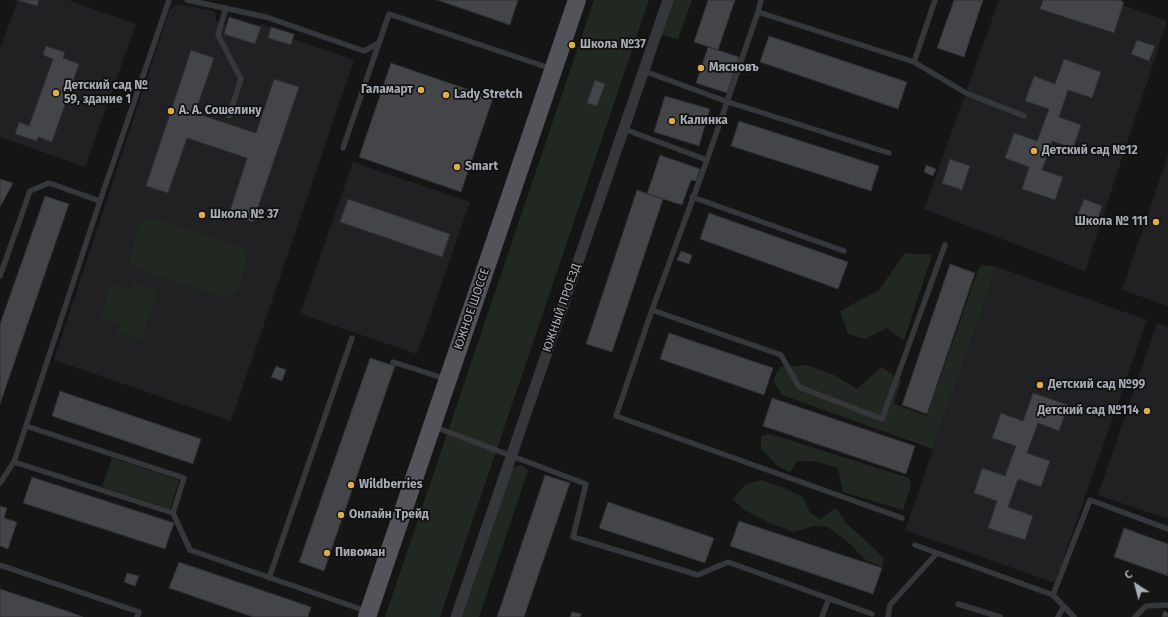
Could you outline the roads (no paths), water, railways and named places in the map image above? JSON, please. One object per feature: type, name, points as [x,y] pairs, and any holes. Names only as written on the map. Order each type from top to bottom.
[{"type":"main road","name":"ЮЖНОЕ ШОССЕ","points":[[368,614],[577,0]]},
{"type":"street","name":"ЮЖНЫЙ ПРОЕЗД","points":[[456,617],[668,0]]},
{"type":"lane","points":[[0,483],[14,462],[100,201],[169,0]]},
{"type":"lane","points":[[187,0],[266,18],[364,51],[379,43]]},
{"type":"lane","points":[[761,0],[728,102],[652,310],[616,416],[902,518]]},
{"type":"lane","points":[[914,62],[935,0]]},
{"type":"lane","points":[[226,8],[218,35],[241,79],[229,116]]},
{"type":"lane","points":[[758,12],[914,62],[966,92],[1024,116]]},
{"type":"lane","points":[[343,148],[389,14],[554,69]]},
{"type":"lane","points":[[644,71],[728,102],[889,153]]},
{"type":"lane","points":[[624,130],[707,160]]},
{"type":"lane","points":[[0,276],[30,191],[49,183],[100,201]]},
{"type":"lane","points":[[692,198],[844,251]]},
{"type":"lane","points":[[652,310],[781,355],[799,387],[882,418],[945,245]]},
{"type":"lane","points":[[269,578],[352,338]]},
{"type":"lane","points":[[393,362],[448,380]]},
{"type":"lane","points":[[26,426],[184,478],[172,513],[190,550],[368,614]]},
{"type":"lane","points":[[433,426],[511,457],[586,484],[573,537],[698,575],[728,562],[872,614]]},
{"type":"lane","points":[[14,462],[172,513]]},
{"type":"lane","points":[[1053,595],[1090,500],[1168,529]]},
{"type":"lane","points":[[915,545],[1053,595],[1074,617]]},
{"type":"lane","points":[[888,617],[890,605],[937,553]]},
{"type":"lane","points":[[0,565],[139,612],[137,617]]},
{"type":"lane","points":[[822,617],[829,598]]},
{"type":"lane","points":[[958,604],[1000,617]]},
{"type":"lane","points":[[1135,617],[1146,606],[1168,605]]},
{"type":"lane","points":[[1058,617],[1064,606]]},
{"type":"place","name":"Школа №37","points":[[572,45]]},
{"type":"place","name":"Мясновъ","points":[[701,68]]},
{"type":"place","name":"Галамарт","points":[[421,90]]},
{"type":"place","name":"Детский сад № 59, здание 1","points":[[56,93]]},
{"type":"place","name":"Lady Stretch","points":[[446,95]]},
{"type":"place","name":"А. А. Сошелину","points":[[171,111]]},
{"type":"place","name":"Калинка","points":[[672,121]]},
{"type":"place","name":"Детский сад №12","points":[[1034,151]]},
{"type":"place","name":"Smart","points":[[457,167]]},
{"type":"place","name":"Школа № 37","points":[[202,215]]},
{"type":"place","name":"Школа № 111","points":[[1156,222]]},
{"type":"place","name":"Детский сад №99","points":[[1040,385]]},
{"type":"place","name":"Детский сад №114","points":[[1147,411]]},
{"type":"place","name":"Wildberries","points":[[351,485]]},
{"type":"place","name":"Онлайн Трейд","points":[[341,515]]},
{"type":"place","name":"Пивоман","points":[[327,553]]}]
